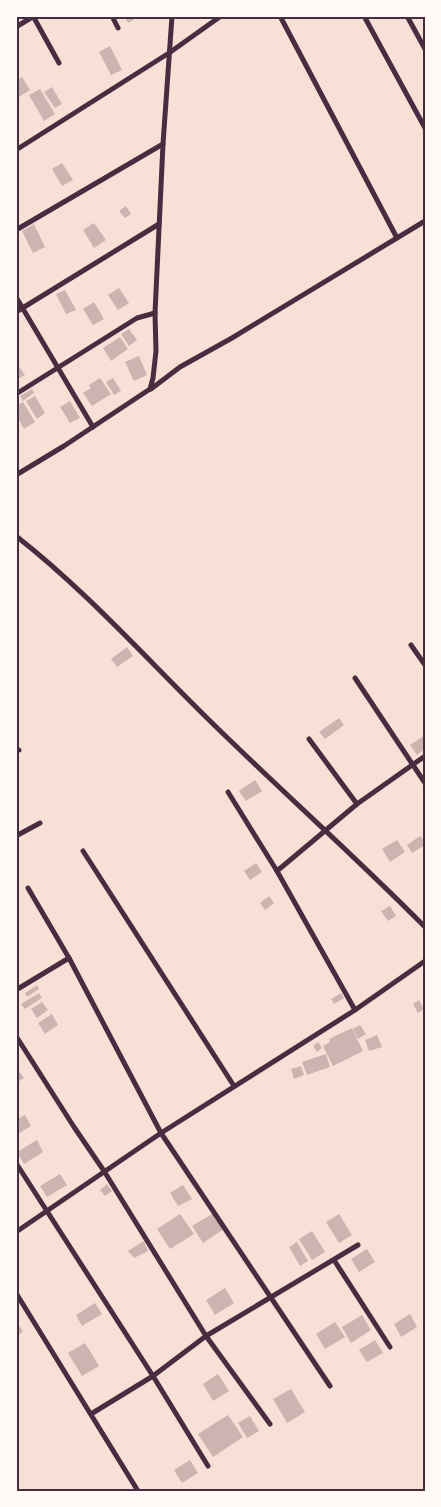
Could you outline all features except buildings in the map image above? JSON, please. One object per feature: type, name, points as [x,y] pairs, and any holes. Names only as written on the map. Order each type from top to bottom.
[{"type":"street","points":[[16,27],[34,16],[59,63]]},
{"type":"street","points":[[112,16],[118,28]]},
{"type":"street","points":[[150,389],[154,378],[156,351],[155,313],[163,144],[172,16]]},
{"type":"street","points":[[17,148],[169,53],[221,16]]},
{"type":"street","points":[[280,16],[397,238]]},
{"type":"street","points":[[364,16],[425,128]]},
{"type":"street","points":[[407,16],[425,49]]},
{"type":"street","points":[[16,230],[163,144]]},
{"type":"street","points":[[16,475],[93,427],[180,367],[232,338],[425,221]]},
{"type":"street","points":[[16,312],[160,224]]},
{"type":"street","points":[[16,297],[93,427]]},
{"type":"street","points":[[16,394],[137,318],[155,313]]},
{"type":"street","points":[[16,536],[67,579],[425,927]]},
{"type":"street","points":[[411,645],[425,665]]},
{"type":"street","points":[[355,678],[425,784]]},
{"type":"street","points":[[309,739],[358,804]]},
{"type":"street","points":[[277,871],[358,804],[411,764],[425,756]]},
{"type":"street","points":[[228,792],[277,871],[355,1010]]},
{"type":"street","points":[[16,836],[40,823]]},
{"type":"street","points":[[83,851],[234,1086]]},
{"type":"street","points":[[28,888],[70,958],[161,1133],[330,1386]]},
{"type":"street","points":[[16,990],[70,958]]},
{"type":"street","points":[[16,1232],[161,1133],[355,1010],[425,961]]},
{"type":"street","points":[[16,1036],[74,1128],[104,1171],[206,1336],[270,1424]]},
{"type":"street","points":[[16,1163],[208,1466]]},
{"type":"street","points":[[91,1414],[152,1376],[206,1336],[358,1245]]},
{"type":"street","points":[[334,1260],[390,1347]]},
{"type":"street","points":[[16,1293],[138,1491]]}]
